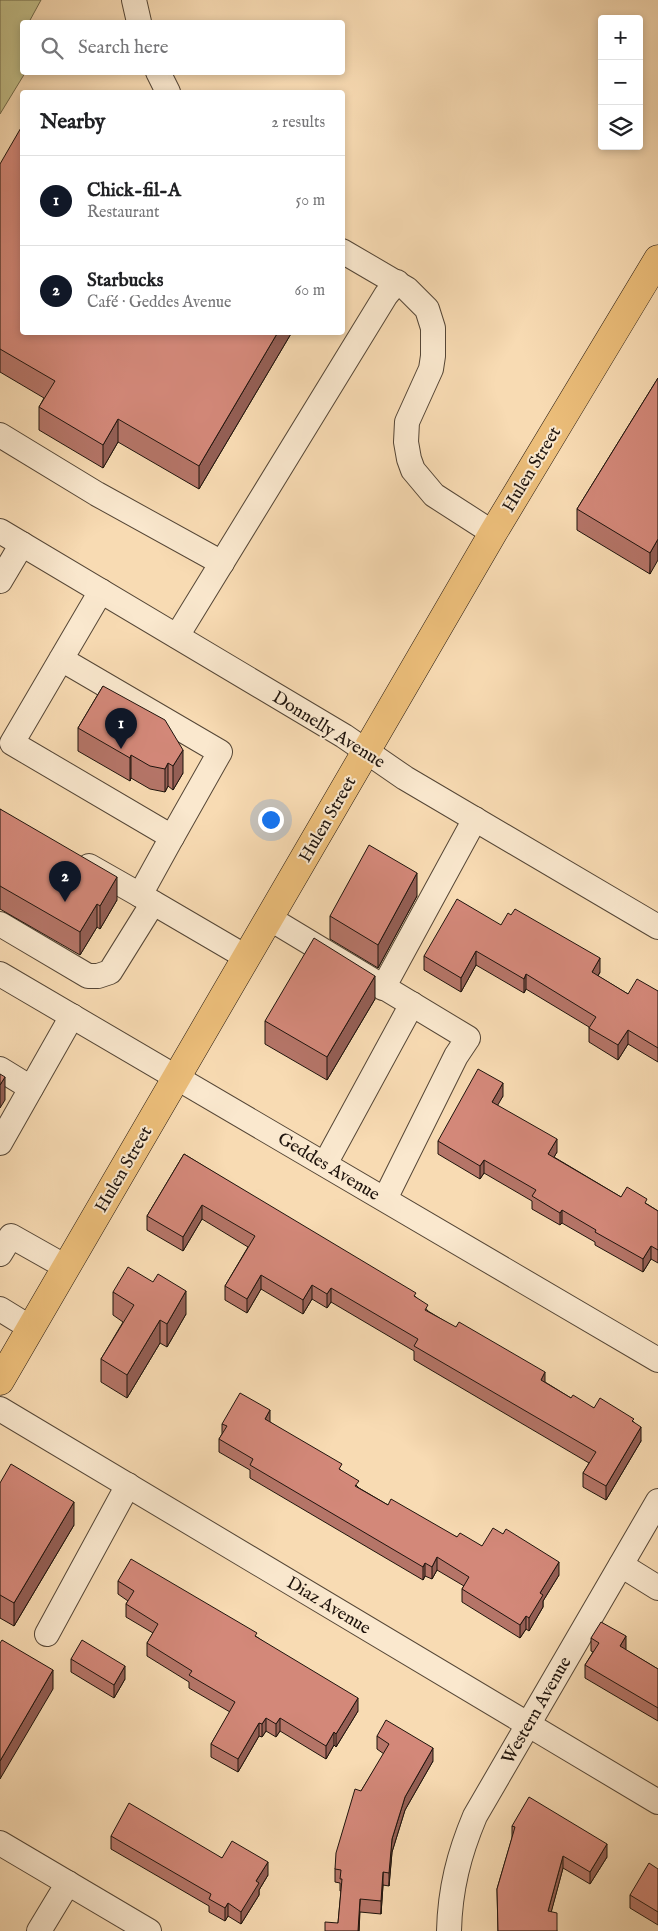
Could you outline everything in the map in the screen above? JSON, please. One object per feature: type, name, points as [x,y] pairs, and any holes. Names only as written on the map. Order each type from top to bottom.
[{"type":"main road","name":"Hulen Street","points":[[0,1381],[493,533],[658,258]]},
{"type":"street","points":[[134,0],[139,20]]},
{"type":"street","points":[[160,75],[167,90]]},
{"type":"street","points":[[345,253],[397,282],[421,301],[432,319],[431,369],[407,422],[407,451],[413,470],[442,502],[493,533]]},
{"type":"street","points":[[177,636],[386,295],[397,282]]},
{"type":"street","points":[[0,435],[97,494],[222,563]]},
{"type":"street","name":"Donnelly Avenue","points":[[0,531],[367,750],[405,778],[658,927]]},
{"type":"street","points":[[0,581],[22,544]]},
{"type":"street","points":[[101,591],[12,743],[172,837]]},
{"type":"street","points":[[0,924],[88,976],[98,976],[110,972],[146,898],[172,837],[220,752],[62,658]]},
{"type":"street","points":[[383,988],[475,819]]},
{"type":"street","points":[[74,857],[246,957]]},
{"type":"street","points":[[269,918],[468,1038],[456,1056],[385,1199]]},
{"type":"street","name":"Geddes Avenue","points":[[0,974],[177,1076],[658,1360]]},
{"type":"street","points":[[325,1164],[412,1004]]},
{"type":"street","points":[[0,1143],[72,1016]]},
{"type":"street","points":[[0,1069],[31,1088]]},
{"type":"street","points":[[0,1254],[11,1236],[66,1268]]},
{"type":"street","points":[[0,1309],[31,1328]]},
{"type":"street","name":"Diaz Avenue","points":[[0,1409],[658,1802]]},
{"type":"street","points":[[47,1634],[128,1485]]},
{"type":"street","name":"Western Avenue","points":[[449,1931],[454,1876],[462,1847],[475,1816],[658,1501]]},
{"type":"street","points":[[621,1565],[658,1588]]},
{"type":"street","points":[[2,1850],[68,1883],[149,1931]]},
{"type":"street","points":[[40,1931],[68,1883]]},
{"type":"shaded area","points":[[0,0],[41,0],[30,20],[20,20],[20,75],[24,75],[0,114]]},
{"type":"building","points":[[20,129],[20,335],[276,335],[199,466],[118,419],[103,445],[39,407],[55,381],[0,349],[0,164]]},
{"type":"building","points":[[658,378],[658,539],[650,553],[577,509]]},
{"type":"building","points":[[103,686],[165,720],[183,750],[173,766],[168,763],[165,769],[150,766],[131,755],[130,758],[78,728]]},
{"type":"building","points":[[0,809],[117,877],[100,906],[97,904],[80,932],[0,886]]},
{"type":"building","points":[[369,845],[417,873],[378,945],[330,916]]},
{"type":"building","points":[[457,899],[501,925],[508,913],[511,915],[515,909],[600,958],[592,972],[628,994],[637,979],[658,991],[658,1048],[628,1030],[618,1045],[589,1028],[596,1017],[526,974],[524,979],[476,951],[461,978],[424,956]]},
{"type":"building","points":[[314,938],[375,976],[327,1057],[265,1021]]},
{"type":"building","points":[[478,1069],[503,1083],[492,1102],[557,1139],[548,1154],[621,1197],[627,1187],[647,1199],[645,1203],[658,1211],[658,1250],[651,1246],[643,1259],[595,1232],[596,1230],[562,1210],[560,1213],[532,1196],[536,1190],[484,1160],[480,1166],[438,1141]]},
{"type":"building","points":[[0,1074],[5,1077],[0,1085]]},
{"type":"building","points":[[184,1154],[416,1293],[414,1296],[428,1305],[425,1310],[456,1327],[459,1322],[545,1372],[541,1380],[571,1398],[573,1395],[594,1408],[600,1398],[634,1419],[632,1421],[641,1427],[606,1486],[583,1473],[596,1452],[414,1346],[418,1339],[331,1288],[327,1294],[312,1285],[303,1300],[261,1275],[247,1299],[225,1286],[255,1236],[202,1205],[183,1237],[147,1216]]},
{"type":"building","points":[[128,1267],[153,1282],[158,1274],[186,1291],[167,1324],[160,1320],[127,1375],[101,1359],[134,1305],[113,1292]]},
{"type":"building","points":[[240,1393],[270,1410],[265,1419],[342,1464],[339,1469],[359,1481],[355,1486],[388,1505],[391,1499],[457,1537],[460,1533],[482,1546],[493,1528],[503,1534],[506,1529],[559,1562],[540,1593],[543,1595],[529,1618],[526,1616],[520,1625],[462,1589],[469,1577],[437,1557],[432,1567],[425,1563],[423,1567],[250,1465],[253,1459],[219,1439],[227,1426],[222,1424]]},
{"type":"building","points":[[11,1464],[74,1502],[14,1603],[0,1595],[0,1483]]},
{"type":"building","points":[[131,1559],[257,1633],[255,1636],[358,1698],[336,1734],[334,1732],[326,1746],[280,1718],[276,1724],[266,1718],[262,1724],[259,1723],[238,1759],[211,1744],[235,1702],[189,1675],[192,1671],[147,1643],[158,1624],[126,1604],[134,1591],[118,1581]]},
{"type":"building","points":[[601,1622],[626,1636],[620,1646],[658,1669],[658,1708],[585,1665],[599,1643],[591,1638]]},
{"type":"building","points":[[2,1640],[53,1670],[0,1761],[0,1643]]},
{"type":"building","points":[[82,1640],[125,1666],[114,1685],[71,1659]]},
{"type":"building","points":[[386,1720],[433,1748],[405,1797],[392,1839],[389,1873],[383,1872],[381,1901],[360,1899],[358,1931],[325,1931],[325,1922],[338,1923],[342,1879],[340,1879],[341,1870],[335,1869],[336,1853],[355,1789],[361,1791],[389,1744],[377,1736]]},
{"type":"building","points":[[529,1797],[607,1844],[590,1872],[563,1856],[548,1911],[557,1913],[557,1931],[498,1931],[497,1889],[515,1827],[512,1826]]},
{"type":"building","points":[[129,1803],[222,1858],[232,1841],[268,1862],[256,1881],[259,1883],[241,1912],[228,1903],[225,1908],[209,1899],[211,1894],[111,1836]]},
{"type":"building","points":[[649,1863],[658,1869],[658,1912],[630,1895]]},
{"type":"place","name":"Chick-fil-A","points":[[121,749]]},
{"type":"place","name":"Starbucks","points":[[65,902]]}]
